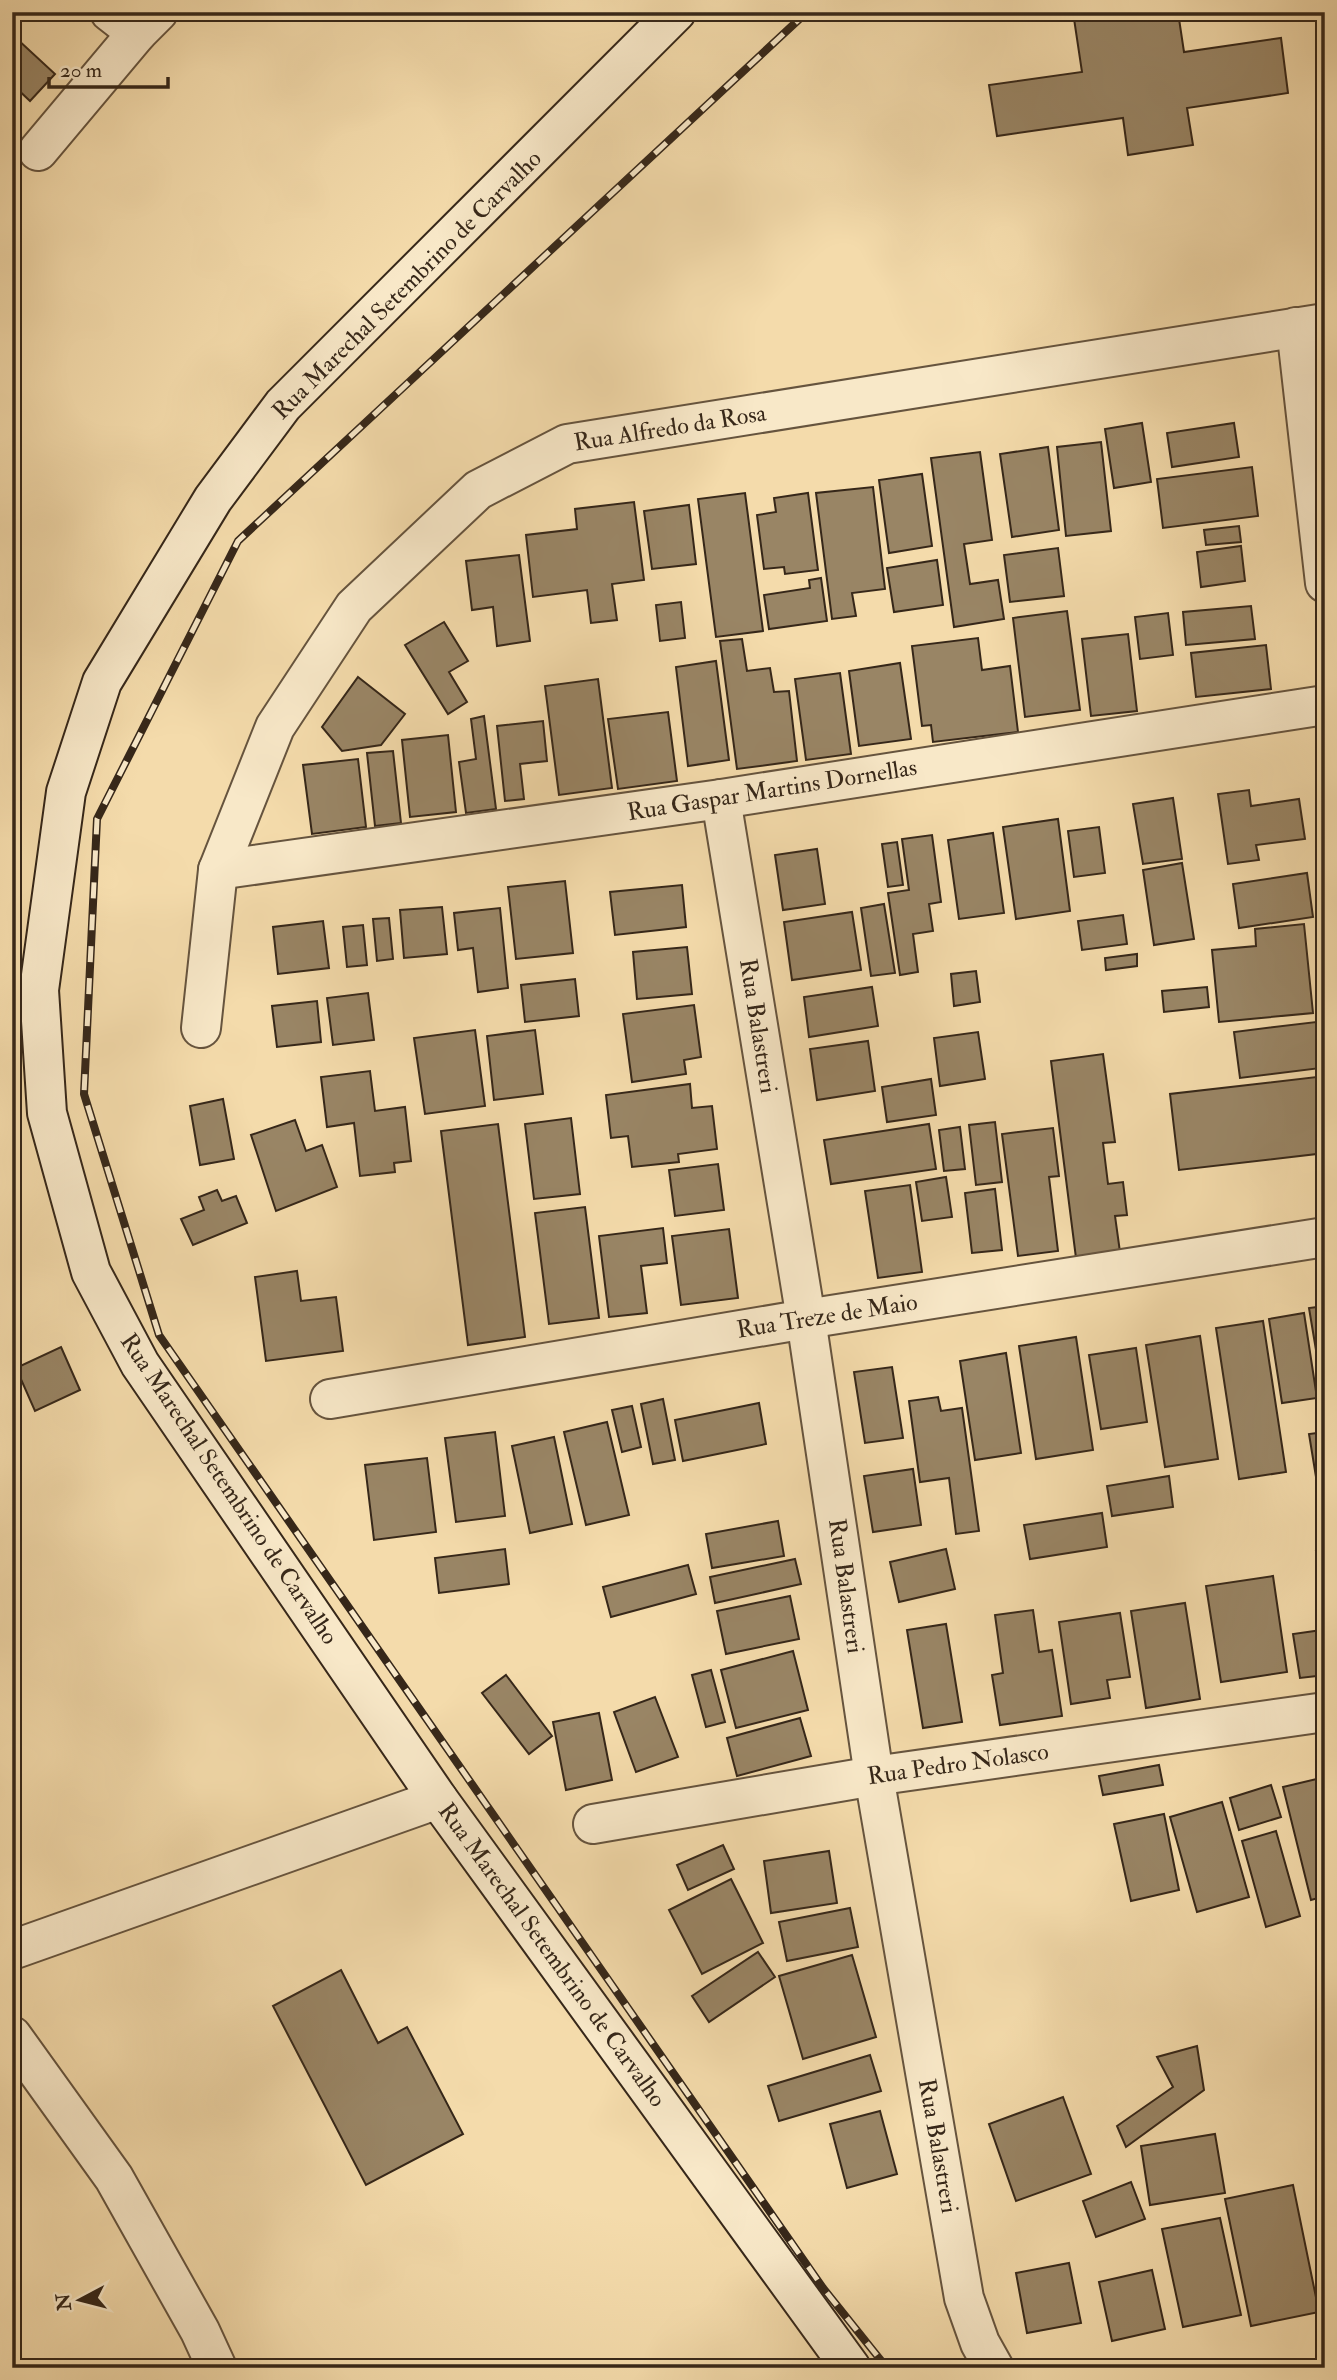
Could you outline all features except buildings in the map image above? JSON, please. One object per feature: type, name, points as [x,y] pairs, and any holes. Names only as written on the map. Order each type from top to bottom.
[{"type":"street","name":"Rua Marechal Setembrino de Carvalho","points":[[676,12],[283,405],[213,499],[102,682],[66,792],[39,990],[47,1113],[91,1272],[140,1364],[438,1799],[850,2368]]},
{"type":"street","points":[[38,151],[135,19]]},
{"type":"street","points":[[1311,325],[1325,583]]},
{"type":"street","name":"Rua Alfredo da Rosa","points":[[201,1028],[218,870],[275,727],[354,607],[478,489],[567,444],[1311,325]]},
{"type":"street","name":"Rua Gaspar Martins Dornellas","points":[[218,870],[721,799],[1325,705]]},
{"type":"street","name":"Rua Balastreri","points":[[721,799],[806,1319],[874,1776],[964,2298],[980,2343],[994,2368]]},
{"type":"street","name":"Rua Treze de Maio","points":[[330,1399],[806,1319],[1325,1237]]},
{"type":"street","name":"Rua Pedro Nolasco","points":[[593,1824],[874,1776],[1325,1712]]},
{"type":"street","points":[[12,1950],[438,1799]]},
{"type":"street","points":[[12,2036],[114,2178],[200,2331],[217,2368]]},
{"type":"railway","points":[[807,12],[238,541],[97,819],[84,1094],[159,1335],[823,2288],[887,2368]]}]
